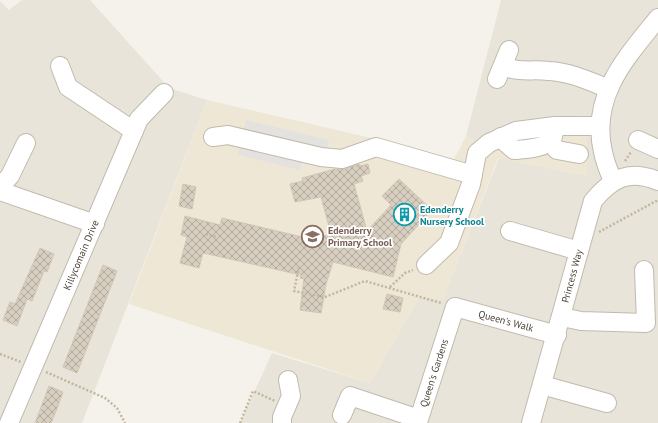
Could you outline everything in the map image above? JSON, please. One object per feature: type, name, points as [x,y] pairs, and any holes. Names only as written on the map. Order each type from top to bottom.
[{"type":"street","points":[[613,181],[603,152],[600,126],[601,107],[626,57],[658,18]]},
{"type":"street","points":[[503,65],[515,71],[550,71],[577,76],[609,89]]},
{"type":"street","points":[[60,66],[68,87],[134,131]]},
{"type":"street","name":"Killycomain Drive","points":[[9,423],[139,119],[164,93]]},
{"type":"street","points":[[426,265],[449,243],[474,174],[478,153],[489,143],[516,131],[552,134],[600,126]]},
{"type":"street","points":[[552,134],[557,150],[579,154]]},
{"type":"street","points":[[213,137],[228,135],[321,156],[342,159],[376,147],[474,174]]},
{"type":"street","points":[[638,140],[658,149]]},
{"type":"street","points":[[26,142],[3,185],[95,224]]},
{"type":"street","name":"Princess Way","points":[[531,423],[557,335],[593,201],[605,186],[613,181],[635,175],[648,177],[658,181]]},
{"type":"street","points":[[510,231],[581,243]]},
{"type":"street","points":[[562,317],[581,321],[646,323],[644,270]]},
{"type":"street","name":"Queen's Walk","points":[[455,307],[557,335]]},
{"type":"street","name":"Queen's Gardens","points":[[342,415],[350,396],[419,419],[455,307]]},
{"type":"street","points":[[282,423],[282,417],[291,396],[288,380]]},
{"type":"street","points":[[542,385],[607,403]]},
{"type":"path","points":[[581,243],[658,200]]},
{"type":"path","points":[[206,234],[217,237]]},
{"type":"path","points":[[390,287],[405,273],[426,265]]},
{"type":"path","points":[[299,267],[294,291],[325,297],[365,281],[455,307]]},
{"type":"path","points":[[0,354],[33,366],[105,398],[117,408],[126,423]]},
{"type":"path","points":[[240,423],[254,392],[287,406]]},
{"type":"shaded area","points":[[22,0],[90,0],[169,88],[207,100],[82,423],[0,423],[0,1],[9,10]]},
{"type":"shaded area","points":[[501,0],[658,0],[658,423],[240,423],[272,353],[370,383],[419,297],[443,299],[499,158],[587,176],[586,115],[479,142],[466,136]]},
{"type":"shaded area","name":"Edenderry Primary School","points":[[207,100],[454,159],[466,136],[479,142],[510,122],[587,115],[587,176],[498,158],[443,300],[419,297],[370,383],[129,304]]},
{"type":"shaded area","points":[[246,120],[329,140],[324,164],[303,159],[300,170],[238,155]]},
{"type":"building","points":[[359,164],[360,166],[368,164],[370,173],[361,176],[363,181],[354,184],[367,231],[391,205],[382,196],[399,179],[432,210],[401,244],[393,277],[333,262],[326,284],[321,313],[300,310],[304,279],[300,278],[301,275],[203,253],[199,268],[180,263],[187,237],[181,235],[185,216],[220,225],[222,218],[311,239],[313,233],[332,237],[321,197],[295,202],[290,184],[303,181],[302,178],[335,169],[345,169]]},
{"type":"building","points":[[183,184],[196,187],[192,209],[179,206]]},
{"type":"building","points":[[40,248],[54,254],[47,272],[44,271],[32,301],[27,299],[17,326],[3,320],[10,302],[15,304]]},
{"type":"building","points":[[103,265],[117,271],[77,373],[63,367]]},
{"type":"building","points":[[387,294],[403,298],[400,312],[383,309]]},
{"type":"building","points":[[49,386],[63,392],[56,411],[51,423],[35,423]]},
{"type":"place","name":"Edenderry Nursery School","points":[[404,215]]},
{"type":"place","name":"Edenderry Primary School","points":[[312,236]]}]
